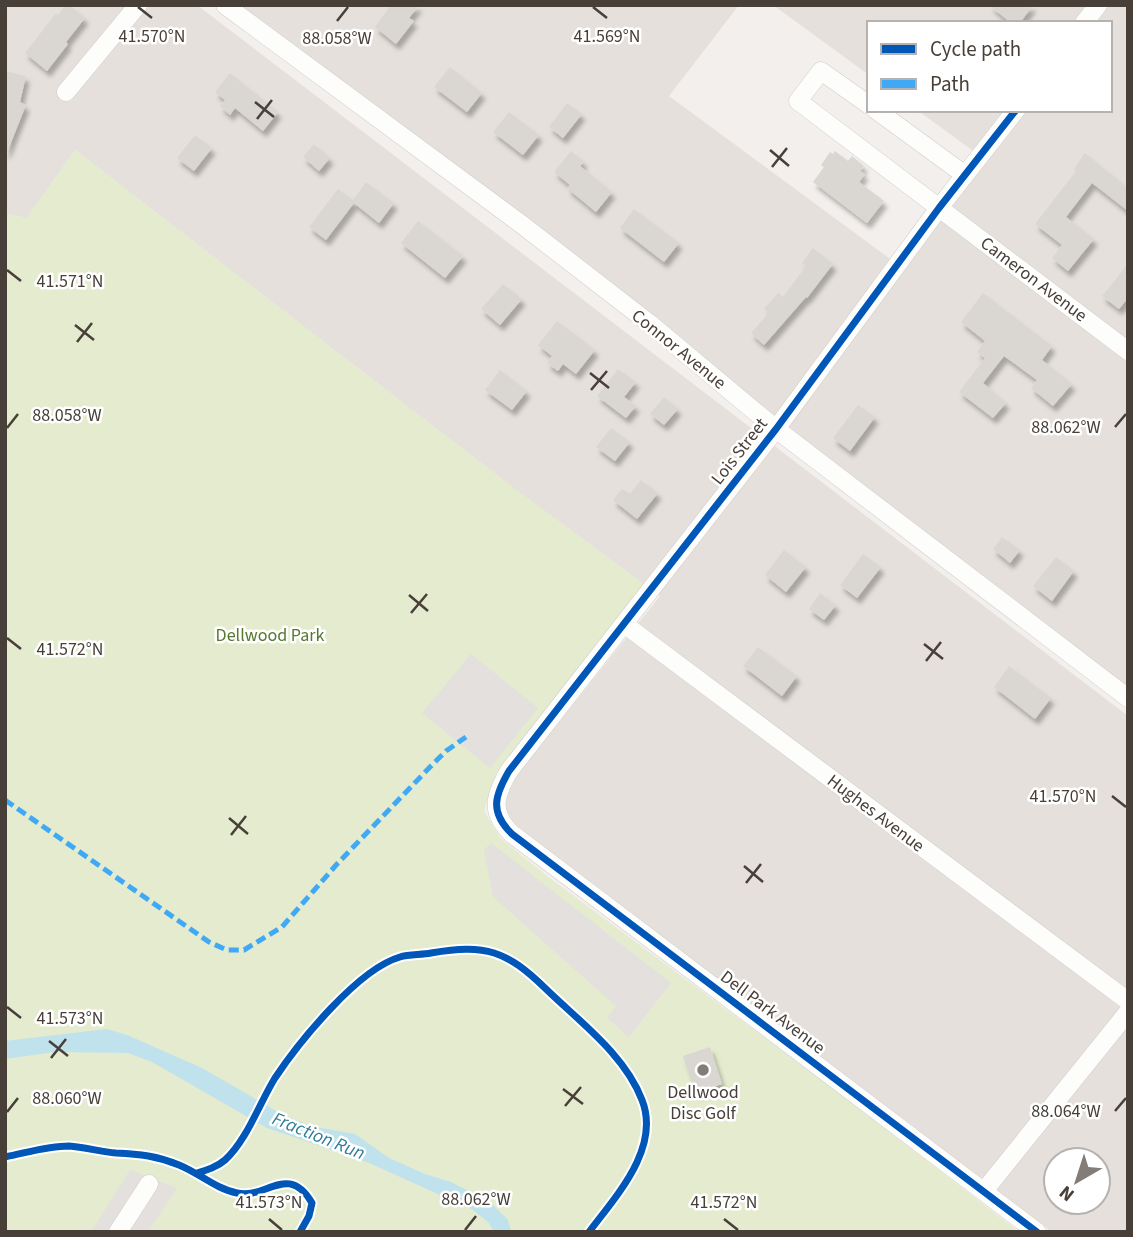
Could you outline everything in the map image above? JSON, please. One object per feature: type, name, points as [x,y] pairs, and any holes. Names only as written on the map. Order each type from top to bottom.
[{"type":"street","points":[[66,92],[138,5]]},
{"type":"street","name":"Connor Avenue","points":[[225,5],[521,224],[649,323],[776,429],[1128,698]]},
{"type":"street","points":[[1086,21],[1098,5]]},
{"type":"street","name":"Cameron Avenue","points":[[867,104],[821,71],[798,101],[1128,351]]},
{"type":"street","points":[[879,112],[965,176]]},
{"type":"street","name":"Lois Street","points":[[496,812],[496,798],[509,771],[776,429],[939,208],[1014,112]]},
{"type":"street","name":"Hughes Avenue","points":[[624,624],[1128,1001]]},
{"type":"street","name":"Dell Park Avenue","points":[[496,812],[501,823],[512,834],[1037,1232]]},
{"type":"street","points":[[984,1191],[1128,1012]]},
{"type":"street","points":[[118,1232],[149,1184]]},
{"type":"shaded area","points":[[5,5],[197,5],[1128,716],[1128,1232],[1052,1232],[515,828],[504,811],[506,788],[660,596],[516,490],[75,150],[27,218],[5,214]]},
{"type":"shaded area","points":[[227,5],[739,5],[669,96],[893,261],[773,418]]},
{"type":"shaded area","points":[[773,5],[1087,5],[1075,21],[867,21],[867,74]]},
{"type":"shaded area","points":[[1098,5],[1128,7],[1128,692],[783,428],[1019,112],[1112,112],[1112,21],[1086,21]]},
{"type":"shaded area","points":[[920,112],[1007,112],[976,153]]},
{"type":"shaded area","points":[[471,654],[538,708],[490,768],[422,713]]},
{"type":"shaded area","points":[[491,843],[671,983],[629,1037],[607,1018],[616,1006],[493,897],[484,850]]},
{"type":"shaded area","points":[[130,1170],[177,1188],[148,1232],[91,1232]]},
{"type":"green space","name":"Dellwood Park","points":[[75,150],[516,490],[645,585],[496,774],[484,811],[500,838],[547,876],[837,1092],[1019,1232],[5,1232],[5,214],[27,218]]},
{"type":"water","name":"Fraction Run","points":[[107,1029],[202,1068],[283,1115],[311,1126],[355,1134],[389,1158],[451,1182],[489,1201],[508,1220],[511,1232],[494,1232],[489,1223],[473,1210],[367,1162],[267,1128],[152,1062],[128,1053],[55,1052],[5,1059],[5,1041]]},
{"type":"building","points":[[65,5],[69,5],[85,18],[47,71],[25,53]]},
{"type":"building","points":[[391,5],[419,5],[409,18],[414,21],[396,44],[375,27]]},
{"type":"building","points":[[989,5],[1033,5],[1021,21],[1009,21]]},
{"type":"building","points":[[450,67],[482,93],[467,112],[434,87]]},
{"type":"building","points":[[5,71],[26,76],[20,102],[26,105],[6,155]]},
{"type":"building","points":[[230,73],[278,112],[263,131],[235,108],[230,115],[220,106],[225,100],[215,92]]},
{"type":"building","points":[[567,103],[582,114],[563,138],[549,127]]},
{"type":"building","points":[[509,112],[539,135],[523,155],[493,132]]},
{"type":"building","points":[[195,135],[212,148],[194,171],[177,158]]},
{"type":"building","points":[[314,144],[330,158],[319,171],[303,157]]},
{"type":"building","points":[[571,151],[584,162],[580,166],[612,192],[596,212],[567,188],[570,185],[554,172]]},
{"type":"building","points":[[835,151],[848,161],[852,156],[864,166],[860,171],[865,174],[859,182],[884,201],[867,223],[813,182],[824,167],[821,165],[830,152],[833,154]]},
{"type":"building","points":[[1085,153],[1128,188],[1128,211],[1092,183],[1066,217],[1094,239],[1068,271],[1052,258],[1062,245],[1035,224],[1076,171],[1074,169]]},
{"type":"building","points":[[366,182],[394,203],[379,223],[354,203],[326,240],[309,227],[338,189],[353,200]]},
{"type":"building","points":[[634,209],[679,243],[664,262],[620,228]]},
{"type":"building","points":[[418,221],[463,256],[445,278],[401,243]]},
{"type":"building","points":[[813,248],[833,264],[807,298],[764,345],[751,333],[769,313],[764,309],[778,293],[783,297],[806,266],[802,263]]},
{"type":"building","points":[[1128,264],[1128,298],[1119,309],[1102,296]]},
{"type":"building","points":[[503,284],[522,299],[500,325],[481,309]]},
{"type":"building","points":[[983,293],[1052,346],[1042,360],[1072,384],[1053,406],[1031,388],[1037,380],[1004,356],[983,383],[1006,403],[993,418],[959,392],[985,358],[977,352],[985,341],[961,322]]},
{"type":"building","points":[[557,321],[595,350],[576,374],[563,364],[558,371],[547,363],[552,356],[538,345]]},
{"type":"building","points":[[618,369],[636,382],[624,397],[636,406],[626,418],[597,396]]},
{"type":"building","points":[[500,370],[527,391],[512,410],[485,390]]},
{"type":"building","points":[[664,397],[678,409],[664,425],[650,414]]},
{"type":"building","points":[[858,405],[875,417],[850,451],[833,438]]},
{"type":"building","points":[[611,428],[630,442],[615,461],[596,447]]},
{"type":"building","points":[[641,480],[658,493],[637,519],[613,500],[622,489],[630,494]]},
{"type":"building","points":[[1002,537],[1020,550],[1010,563],[993,549]]},
{"type":"building","points":[[784,550],[806,567],[786,592],[765,575]]},
{"type":"building","points":[[863,554],[881,567],[857,598],[840,585]]},
{"type":"building","points":[[1056,557],[1074,571],[1052,601],[1033,586]]},
{"type":"building","points":[[820,593],[836,605],[824,620],[809,609]]},
{"type":"building","points":[[758,647],[797,676],[782,696],[743,666]]},
{"type":"building","points":[[1009,666],[1051,698],[1035,719],[994,687]]},
{"type":"building","name":"Dellwood Disc Golf","points":[[710,1047],[722,1084],[696,1093],[683,1056]]},
{"type":"marked path","points":[[5,800],[209,942],[227,950],[244,950],[282,927],[337,864],[430,767],[466,737]]},
{"type":"cycle path","points":[[1014,112],[939,208],[776,429],[509,771],[500,788],[497,811],[512,834],[1037,1232]]},
{"type":"cycle path","points":[[197,1173],[219,1165],[233,1152],[286,1063],[331,1008],[366,976],[384,964],[404,956],[450,950],[481,950],[507,958],[519,966],[587,1027],[625,1068],[642,1100],[646,1136],[641,1153],[623,1187],[589,1232]]},
{"type":"cycle path","points":[[5,1157],[69,1146],[163,1159],[237,1193],[248,1194],[276,1185],[294,1185],[303,1191],[312,1203],[309,1216],[300,1232]]},
{"type":"place","name":"Dellwood Disc Golf","points":[[703,1070]]}]
